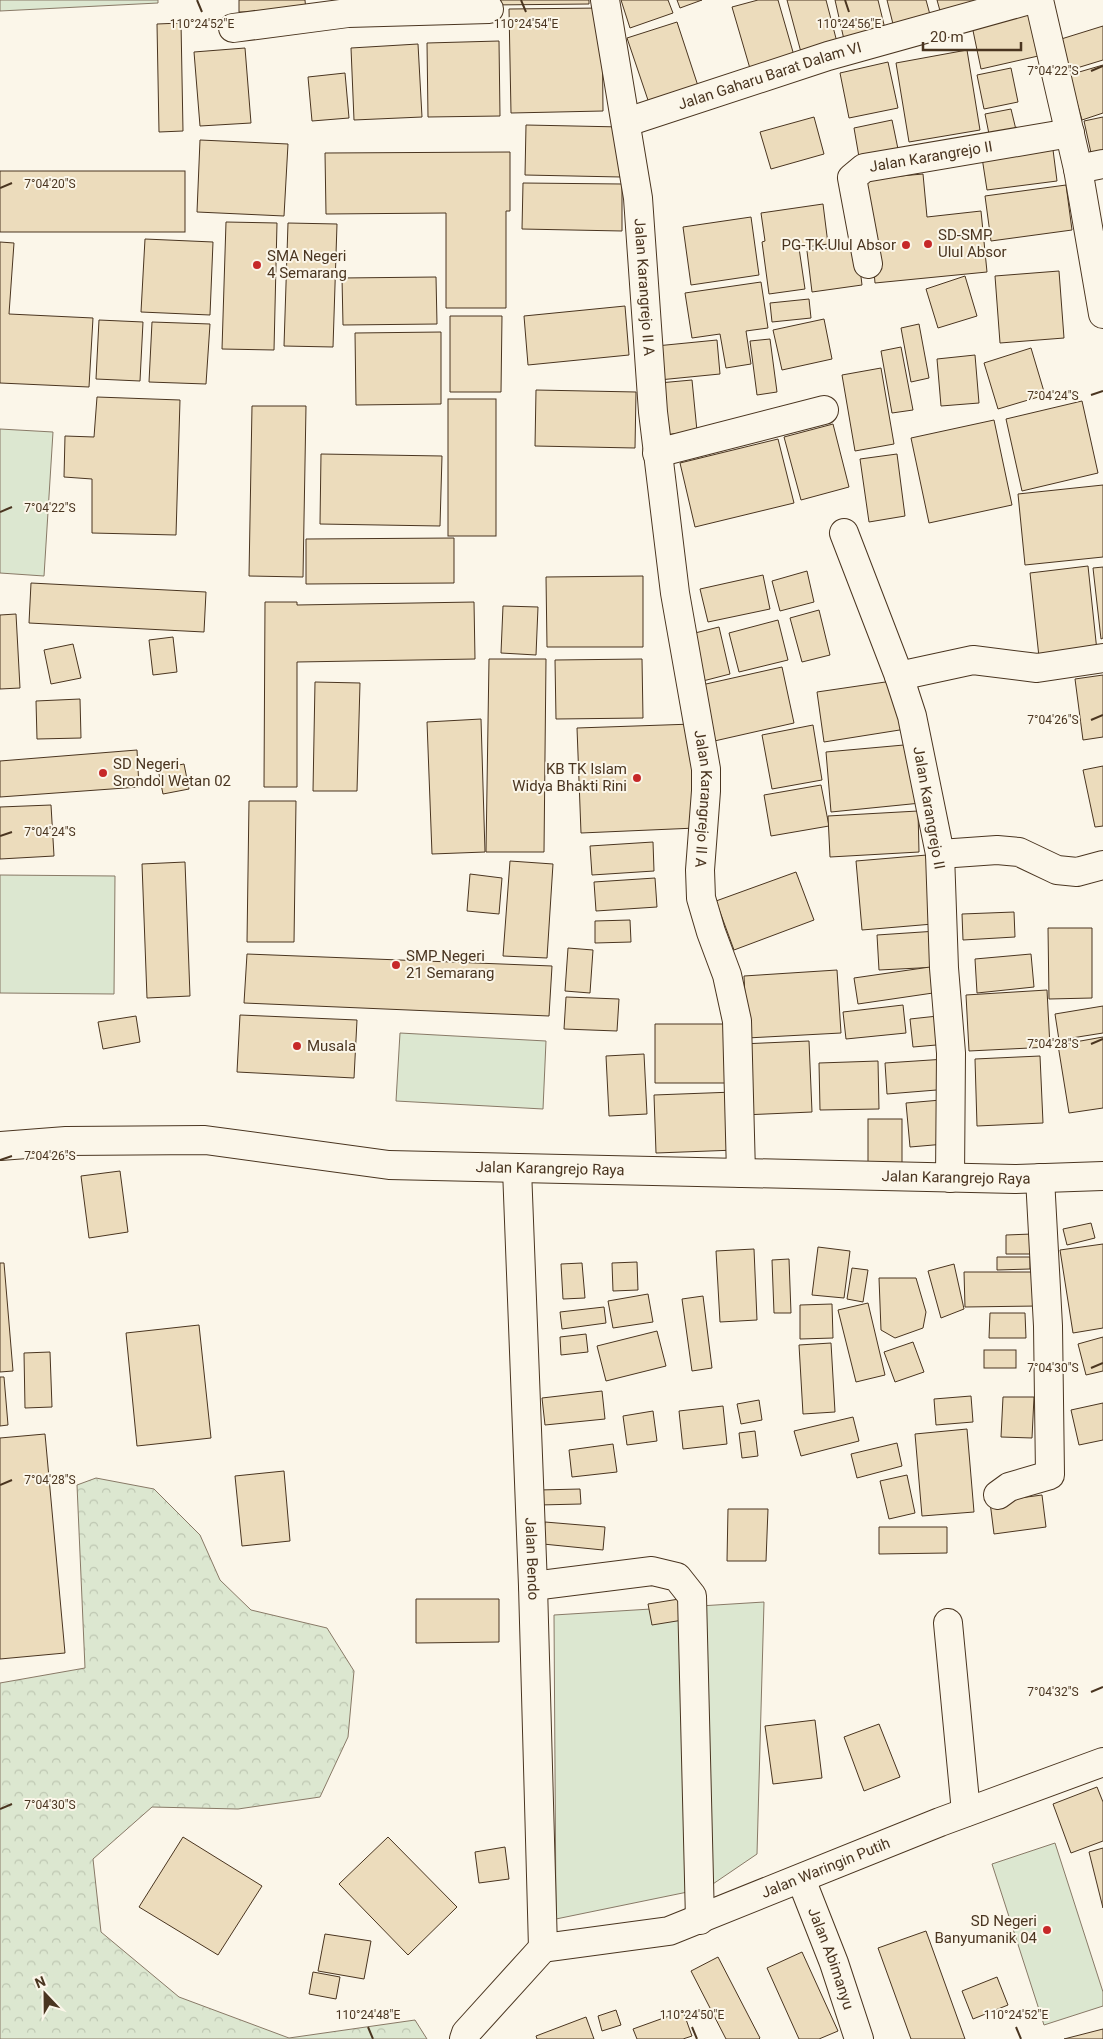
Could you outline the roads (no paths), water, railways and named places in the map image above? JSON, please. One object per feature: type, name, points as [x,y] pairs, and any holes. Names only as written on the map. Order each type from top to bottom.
[{"type":"street","name":"Jalan Karangrejo II A","points":[[605,0],[627,122],[638,198],[657,453],[680,627],[694,692],[706,769],[700,870],[701,898],[727,975],[737,1021],[741,1173]]},
{"type":"street","name":"Jalan Gaharu Barat Dalam VI","points":[[627,122],[828,56],[1030,0]]},
{"type":"street","points":[[1039,0],[1070,133],[1090,167],[1103,314]]},
{"type":"street","points":[[233,28],[348,6],[489,9]]},
{"type":"street","name":"Jalan Karangrejo II","points":[[868,264],[852,178],[864,168],[1070,133]]},
{"type":"street","points":[[657,453],[824,410]]},
{"type":"street","name":"Jalan Karangrejo II","points":[[844,534],[899,676],[912,716],[940,854],[944,968],[950,1053],[950,1178]]},
{"type":"street","points":[[899,676],[972,660],[1037,668],[1103,658]]},
{"type":"street","points":[[940,854],[996,850],[1019,852],[1056,870],[1077,872],[1103,865]]},
{"type":"street","name":"Jalan Karangrejo Raya","points":[[0,1146],[66,1141],[205,1140],[389,1165],[950,1178],[1103,1176]]},
{"type":"street","name":"Jalan Bendo","points":[[517,1169],[533,1586],[542,1948]]},
{"type":"street","points":[[998,1495],[1009,1487],[1050,1475],[1048,1326],[1040,1178]]},
{"type":"street","points":[[533,1586],[652,1571],[677,1577],[692,1596],[700,1920]]},
{"type":"street","points":[[948,1623],[966,1812]]},
{"type":"street","name":"Jalan Waringin Putih","points":[[542,1948],[669,1931],[966,1812],[1103,1762]]},
{"type":"street","name":"Jalan Abimanyu","points":[[801,1879],[834,1963],[859,2039]]},
{"type":"street","points":[[464,2039],[466,2033],[542,1948]]},
{"type":"place","name":"SD-SMP Ulul Absor","points":[[928,244]]},
{"type":"place","name":"PG-TK Ulul Absor","points":[[906,245]]},
{"type":"place","name":"SMA Negeri 4 Semarang","points":[[257,265]]},
{"type":"place","name":"SD Negeri Srondol Wetan 02","points":[[103,773]]},
{"type":"place","name":"KB TK Islam Widya Bhakti Rini","points":[[637,778]]},
{"type":"place","name":"SMP Negeri 21 Semarang","points":[[396,965]]},
{"type":"place","name":"Musala","points":[[297,1046]]},
{"type":"place","name":"SD Negeri Banyumanik 04","points":[[1047,1930]]}]
